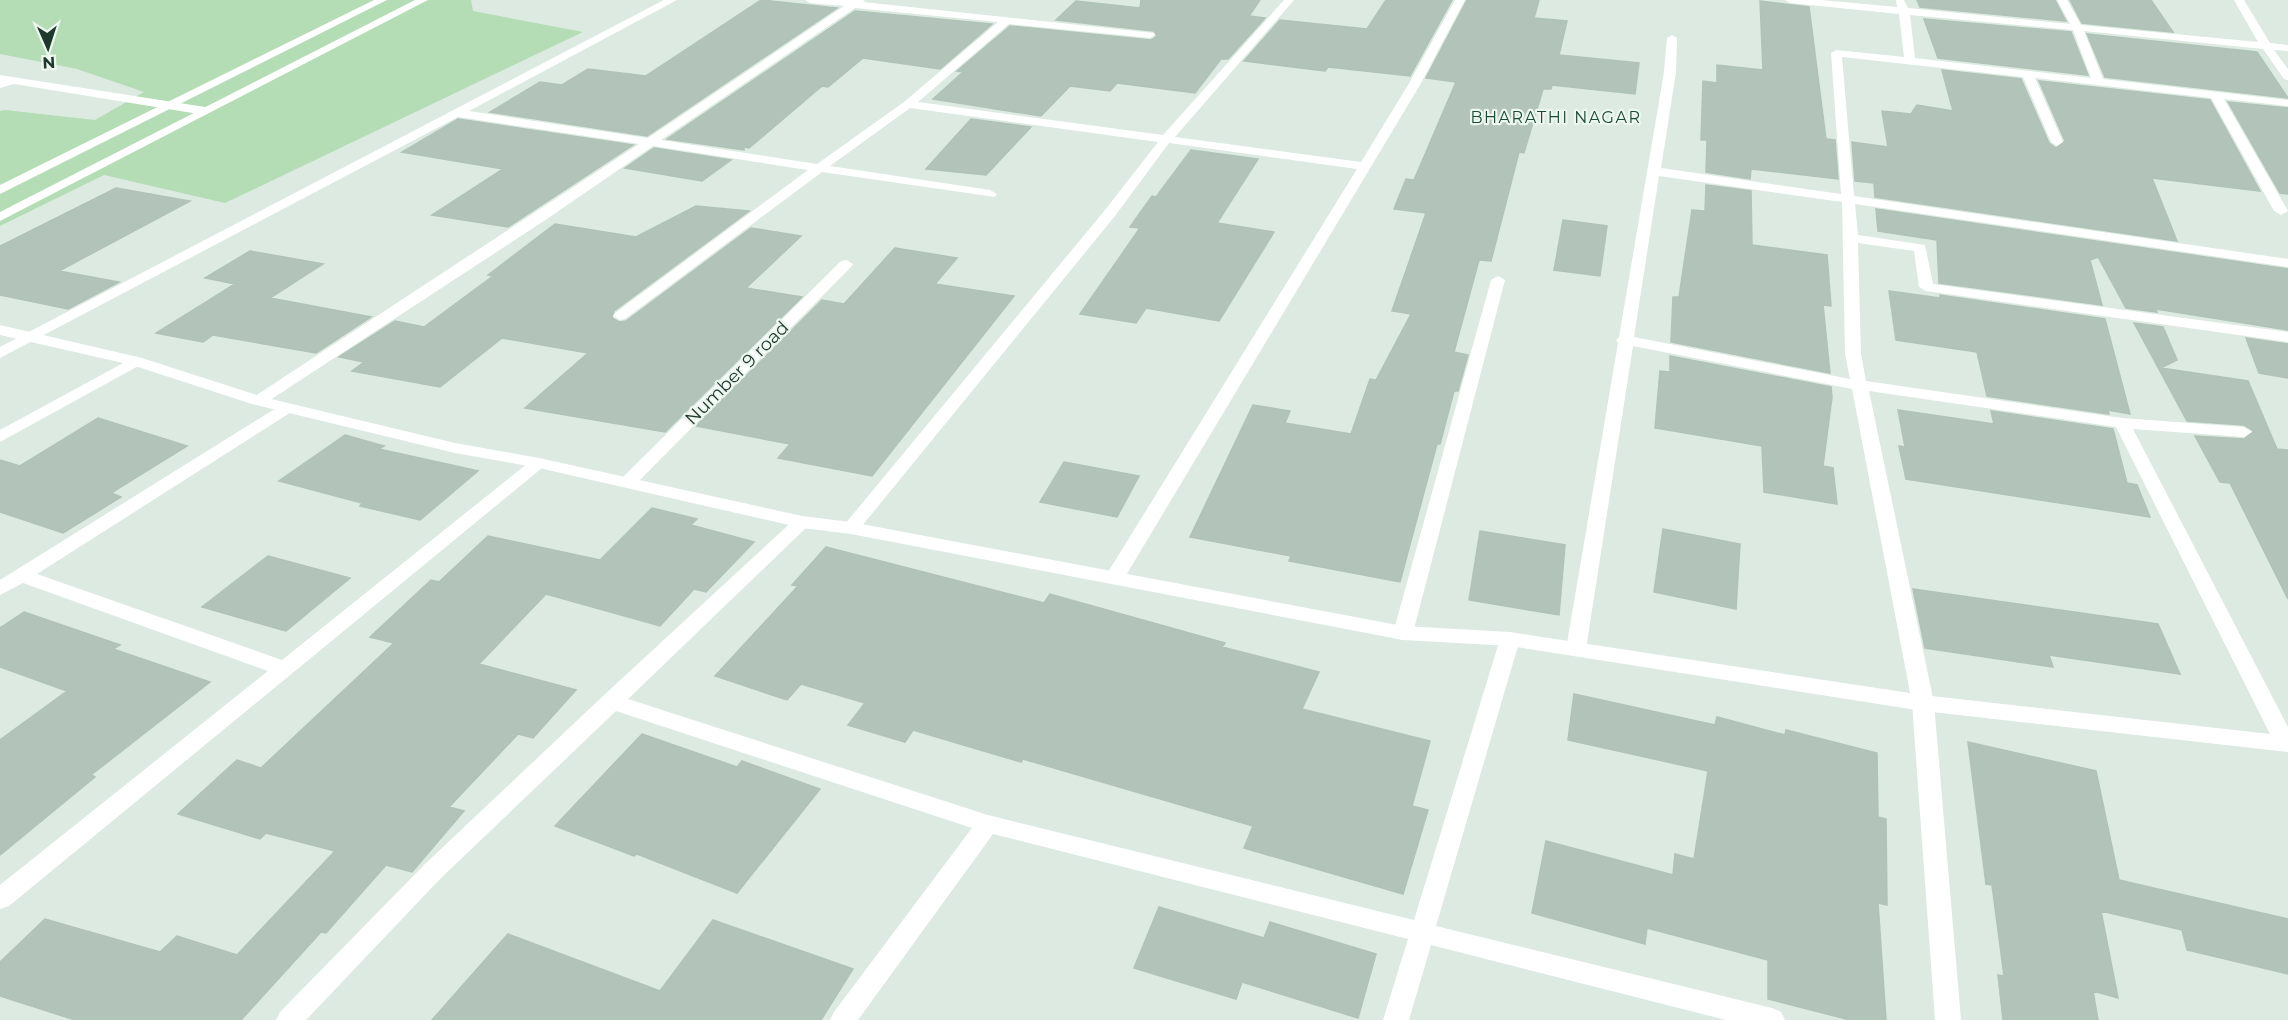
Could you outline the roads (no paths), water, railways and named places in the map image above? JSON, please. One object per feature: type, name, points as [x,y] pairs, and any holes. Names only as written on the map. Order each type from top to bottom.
[{"type":"street","points":[[0,190],[381,0]]},
{"type":"street","points":[[0,217],[423,0]]},
{"type":"street","points":[[0,353],[672,0]]},
{"type":"street","points":[[810,0],[857,2],[1007,21],[1150,35]]},
{"type":"street","points":[[850,528],[1110,213],[1166,139],[1289,0]]},
{"type":"street","points":[[1115,577],[1414,85],[1460,0]]},
{"type":"street","points":[[1790,0],[2288,48]]},
{"type":"street","points":[[1900,0],[1904,11],[1910,61]]},
{"type":"street","points":[[2062,0],[2077,28],[2099,83]]},
{"type":"street","points":[[2239,0],[2266,46],[2288,77]]},
{"type":"street","points":[[258,401],[651,143],[857,2]]},
{"type":"street","points":[[620,316],[908,104],[1007,21]]},
{"type":"street","points":[[1576,649],[1624,340],[1670,72],[1672,38]]},
{"type":"street","points":[[1948,1020],[1923,703],[1853,354],[1851,238],[1836,53],[2288,103]]},
{"type":"street","points":[[2028,75],[2057,142]]},
{"type":"street","points":[[0,78],[205,111]]},
{"type":"street","points":[[0,85],[13,80]]},
{"type":"street","points":[[2216,96],[2281,211]]},
{"type":"street","points":[[908,104],[1364,166]]},
{"type":"street","points":[[456,113],[990,194]]},
{"type":"street","points":[[1653,171],[2288,263]]},
{"type":"street","points":[[1851,238],[1920,248],[1926,286],[2288,337]]},
{"type":"street","name":"Number 9 road","points":[[627,483],[846,264]]},
{"type":"street","points":[[1403,633],[1498,280]]},
{"type":"street","points":[[0,330],[136,361],[258,401],[455,448],[539,463],[802,522],[850,528],[1403,633],[1510,639],[1923,703],[2287,744]]},
{"type":"street","points":[[1624,340],[1858,385],[2122,423],[2244,432]]},
{"type":"street","points":[[0,437],[136,361]]},
{"type":"street","points":[[0,589],[286,408]]},
{"type":"street","points":[[2122,423],[2287,744]]},
{"type":"street","points":[[0,899],[539,463]]},
{"type":"street","points":[[289,1020],[433,871],[610,701],[802,522]]},
{"type":"street","points":[[20,575],[285,669]]},
{"type":"street","points":[[1396,1020],[1510,639]]},
{"type":"street","points":[[610,701],[988,824],[1772,1020]]},
{"type":"street","points":[[843,1020],[988,824]]},
{"type":"district","name":"BHARATHI NAGAR","points":[[1556,117]]}]
